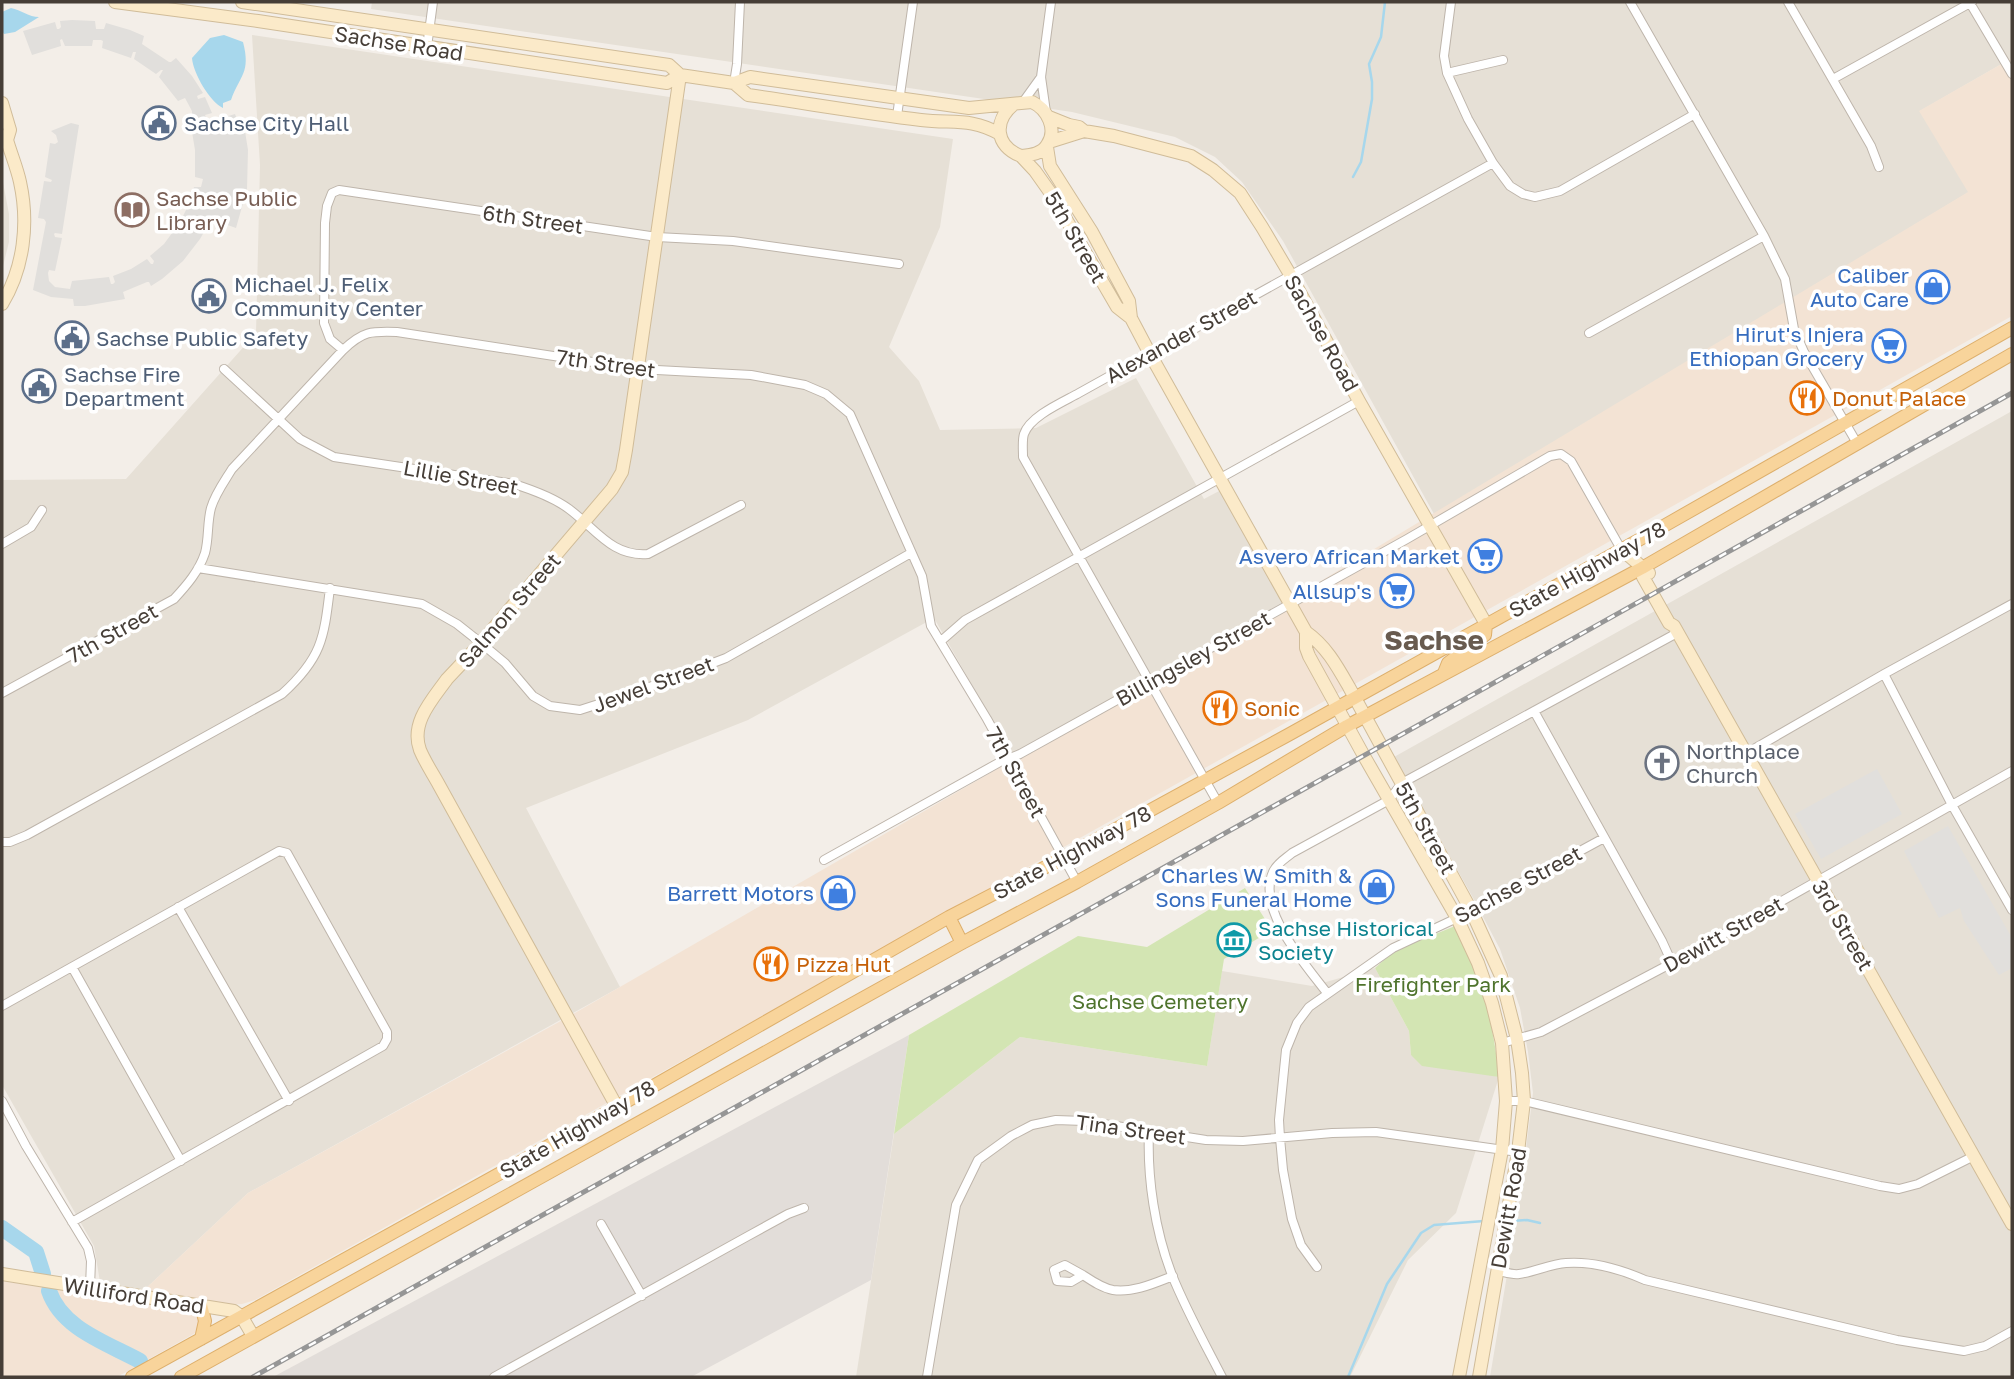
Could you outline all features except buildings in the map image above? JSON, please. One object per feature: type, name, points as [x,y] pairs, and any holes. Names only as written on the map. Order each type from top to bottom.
[{"type":"main road","name":"Sachse Road","points":[[115,2],[176,6],[667,83],[680,75]]},
{"type":"main road","name":"Sachse Road","points":[[242,2],[669,65],[680,75],[734,83],[750,77],[969,108],[1018,103]]},
{"type":"main road","name":"Salmon Street","points":[[617,1107],[419,748],[418,729],[426,707],[447,680],[585,523],[612,489],[622,471],[680,75]]},
{"type":"main road","name":"Sachse Road","points":[[734,83],[748,94],[940,122],[982,124],[1000,134]]},
{"type":"main road","points":[[1032,102],[1041,106],[1048,115],[1051,128],[1048,144],[1040,152],[1021,156],[1008,149],[1000,134],[1002,117],[1018,103],[1032,102]]},
{"type":"main road","points":[[2,103],[10,130],[4,138],[20,181],[24,214],[24,242],[2,304]]},
{"type":"main road","name":"Sachse Road","points":[[1048,115],[1084,131],[1191,156],[1240,193],[1291,276],[1486,624]]},
{"type":"main road","name":"Sachse Road","points":[[1048,144],[1084,131]]},
{"type":"main road","name":"5th Street","points":[[1048,144],[1050,166],[1092,232],[1129,301],[1131,318],[1219,479],[1306,632],[1319,641],[1336,665],[1471,910],[1501,976],[1517,1039]]},
{"type":"main road","name":"5th Street","points":[[1021,156],[1052,195],[1117,307],[1131,318]]},
{"type":"main road","name":"State Highway 78","points":[[132,1377],[617,1107],[949,918],[1355,698],[1846,424],[2012,328]]},
{"type":"main road","name":"State Highway 78","points":[[181,1377],[962,943],[1077,882],[1218,803],[1347,726],[1642,569],[2012,354]]},
{"type":"main road","name":"3rd Street","points":[[1621,549],[1649,573],[1674,620],[1676,629],[1745,754],[2012,1224]]},
{"type":"main road","points":[[1444,674],[1448,663],[1485,635],[1486,624]]},
{"type":"main road","name":"5th Street","points":[[1306,632],[1309,656],[1457,918],[1478,963],[1502,1043]]},
{"type":"main road","points":[[1403,824],[1420,815]]},
{"type":"main road","points":[[949,918],[962,943]]},
{"type":"main road","name":"Dewitt Road","points":[[1479,1377],[1518,1152],[1524,1101],[1517,1039]]},
{"type":"main road","name":"Dewitt Road","points":[[1459,1377],[1502,1150],[1506,1101],[1502,1043]]},
{"type":"main road","points":[[1479,1267],[1498,1271]]},
{"type":"main road","name":"Williford Road","points":[[2,1274],[201,1305],[233,1311],[242,1317]]},
{"type":"main road","points":[[201,1305],[205,1321],[201,1339]]},
{"type":"main road","points":[[1470,1313],[1489,1317]]},
{"type":"main road","points":[[242,1317],[253,1336]]},
{"type":"street","points":[[427,47],[433,2]]},
{"type":"street","points":[[734,83],[740,2]]},
{"type":"street","points":[[897,116],[914,2]]},
{"type":"street","points":[[1048,115],[1041,77],[1051,2]]},
{"type":"street","points":[[1451,2],[1444,55],[1447,73],[1468,119],[1493,163],[1517,190],[1535,197],[1560,191],[1695,114]]},
{"type":"street","points":[[1630,2],[1764,236],[1785,279],[1794,329],[1804,352],[1858,444]]},
{"type":"street","points":[[1787,2],[1871,146],[1879,167]]},
{"type":"street","points":[[1833,79],[1971,2],[2012,74]]},
{"type":"street","points":[[1447,73],[1503,60]]},
{"type":"street","points":[[1018,103],[1041,77]]},
{"type":"street","name":"Alexander Street","points":[[1080,556],[1023,457],[1023,436],[1037,417],[1493,163]]},
{"type":"street","name":"6th Street","points":[[343,350],[330,339],[324,323],[325,223],[332,193],[339,191],[657,237],[733,241],[899,264]]},
{"type":"street","points":[[1589,332],[1764,236]]},
{"type":"street","name":"7th Street","points":[[2,693],[174,599],[198,568],[205,552],[211,509],[218,491],[232,469],[343,350],[360,335],[370,331],[397,332],[638,369],[751,375],[805,384],[826,394],[850,414],[922,576],[931,626],[1077,882]]},
{"type":"street","name":"Lillie Street","points":[[224,369],[300,439],[334,457],[514,484],[535,491],[569,509],[610,544],[627,553],[648,554],[741,505]]},
{"type":"street","points":[[941,641],[965,620],[1359,401]]},
{"type":"street","name":"Billingsley Street","points":[[824,860],[1149,683],[1550,456],[1562,454]]},
{"type":"street","name":"3rd Street","points":[[1562,454],[1571,461],[1621,549]]},
{"type":"street","points":[[2,544],[31,527],[42,510]]},
{"type":"street","name":"Jewel Street","points":[[198,568],[422,604],[457,624],[481,643],[505,663],[533,696],[550,706],[580,710],[726,658],[911,554]]},
{"type":"street","points":[[1080,556],[1218,803]]},
{"type":"street","points":[[2,842],[10,842],[27,835],[282,694],[294,683],[318,650],[325,629],[330,588]]},
{"type":"street","points":[[1745,754],[2012,604]]},
{"type":"street","points":[[1327,993],[1278,922],[1271,897],[1270,879],[1279,863],[1292,853],[1389,800],[1402,783],[1676,629]]},
{"type":"street","points":[[1884,674],[1952,805],[2012,910]]},
{"type":"street","points":[[1534,711],[1672,963]]},
{"type":"street","name":"Dewitt Street","points":[[1502,1043],[1541,1032],[1672,963],[2012,771]]},
{"type":"street","name":"Sachse Street","points":[[1317,1267],[1301,1245],[1292,1219],[1280,1138],[1279,1120],[1286,1050],[1297,1023],[1309,1007],[1393,948],[1457,918],[1604,838]]},
{"type":"street","points":[[2,1006],[279,851],[287,853],[387,1032],[383,1046],[72,1222]]},
{"type":"street","points":[[178,907],[289,1101]]},
{"type":"street","points":[[72,967],[181,1161]]},
{"type":"street","points":[[2,1101],[88,1248],[91,1261],[90,1287]]},
{"type":"street","points":[[1506,1101],[1524,1101],[1880,1186],[1899,1188],[1918,1184],[1974,1156]]},
{"type":"street","name":"Tina Street","points":[[927,1377],[956,1205],[978,1160],[1032,1125],[1056,1120],[1084,1121],[1206,1140],[1243,1141],[1376,1132],[1518,1152]]},
{"type":"street","points":[[1149,1131],[1148,1152],[1153,1197],[1163,1247],[1172,1276],[1222,1377]]},
{"type":"street","points":[[494,1377],[788,1214],[804,1208]]},
{"type":"street","points":[[601,1224],[642,1296]]},
{"type":"street","points":[[1498,1271],[1517,1275],[1566,1263],[1590,1263],[1618,1269],[1645,1280],[1897,1340],[1964,1351],[1985,1346],[2012,1331]]},
{"type":"street","points":[[1083,1275],[1114,1290],[1152,1285],[1172,1276]]},
{"type":"shaded area","points":[[372,2],[2012,2],[2012,58],[1920,111],[1969,192],[1434,514],[1283,241],[1242,182],[1215,157],[1175,137],[1072,112],[371,9]]},
{"type":"shaded area","points":[[60,21],[95,21],[96,29],[104,29],[106,23],[130,30],[144,36],[142,44],[169,62],[176,58],[203,93],[197,96],[198,99],[205,97],[212,113],[205,115],[207,119],[212,121],[235,114],[237,126],[244,125],[248,150],[247,189],[236,228],[205,217],[203,222],[208,225],[200,239],[183,261],[162,279],[151,286],[147,282],[123,292],[125,299],[85,306],[74,306],[73,299],[51,297],[33,290],[46,222],[38,218],[44,181],[52,180],[45,177],[50,143],[58,142],[51,131],[71,123],[79,125],[62,234],[54,234],[55,237],[62,238],[55,271],[49,270],[48,273],[49,281],[55,287],[70,289],[72,281],[109,277],[113,284],[113,276],[147,259],[153,264],[150,256],[164,244],[175,229],[183,232],[178,226],[194,187],[201,187],[203,179],[195,177],[195,150],[187,116],[192,114],[192,111],[185,98],[178,101],[159,77],[163,70],[156,74],[134,59],[136,52],[133,52],[131,58],[102,48],[101,40],[93,40],[92,46],[65,46],[62,39],[61,46],[32,55],[23,31],[55,22],[59,29]]},
{"type":"shaded area","points":[[252,35],[953,139],[940,227],[889,347],[919,381],[940,430],[1036,428],[1136,378],[1204,499],[1221,490],[1286,602],[1011,754],[934,618],[748,720],[526,808],[620,987],[248,1193],[143,1291],[100,1282],[94,1246],[2,1085],[2,480],[126,479],[256,333],[260,165]]},
{"type":"shaded area","points":[[2012,58],[2012,316],[255,1300],[227,1305],[143,1291],[248,1193],[568,1017],[1286,602],[1968,192],[1919,111]]},
{"type":"shaded area","points":[[2,177],[9,214],[9,242],[2,270]]},
{"type":"shaded area","points":[[2012,411],[2012,1377],[1490,1377],[1520,1197],[1533,1093],[1528,1052],[1520,1008],[1500,949],[1394,757]]},
{"type":"shaded area","points":[[1877,769],[1902,814],[1821,859],[1795,814]]},
{"type":"shaded area","points":[[1948,826],[2012,938],[2012,968],[1999,975],[1964,921],[1960,908],[1939,918],[1904,851]]},
{"type":"shaded area","points":[[1375,968],[1409,1031],[1411,1055],[1499,1077],[1456,1213],[1408,1260],[1350,1377],[856,1377],[894,1134],[1020,1037],[1207,1066],[1222,971],[1312,986]]},
{"type":"shaded area","points":[[909,1035],[871,1280],[691,1377],[273,1377]]},
{"type":"shaded area","points":[[2,1281],[185,1308],[199,1317],[197,1332],[117,1377],[2,1377]]},
{"type":"green space","name":"Sachse Cemetery","points":[[1245,888],[1272,930],[1224,959],[1207,1066],[1020,1037],[894,1134],[909,1035],[1078,936],[1147,947]]},
{"type":"green space","name":"Firefighter Park","points":[[1455,926],[1484,1000],[1499,1077],[1422,1066],[1411,1055],[1409,1031],[1375,968],[1394,951]]},
{"type":"water","points":[[11,8],[39,17],[15,32],[4,34],[2,12]]},
{"type":"water","points":[[224,35],[243,42],[246,61],[231,100],[223,103],[223,108],[203,86],[192,58],[210,38]]},
{"type":"waterway","points":[[1353,177],[1361,162],[1372,99],[1369,64],[1381,37],[1385,2]]},
{"type":"waterway","points":[[1348,1377],[1387,1284],[1421,1233],[1434,1225],[1484,1221]]},
{"type":"waterway","points":[[1512,1221],[1540,1223]]},
{"type":"waterway","points":[[2,1228],[36,1252],[43,1274]]},
{"type":"waterway","points":[[49,1291],[55,1304],[75,1325],[140,1361]]},
{"type":"railway","points":[[253,1377],[2012,393]]},
{"type":"place","name":"Sachse City Hall","points":[[159,123]]},
{"type":"place","name":"Sachse Public Library","points":[[132,210]]},
{"type":"place","name":"Caliber Auto Care","points":[[1933,287]]},
{"type":"place","name":"Michael J. Felix Community Center","points":[[209,296]]},
{"type":"place","name":"Sachse Public Safety","points":[[72,338]]},
{"type":"place","name":"Hirut's Injera Ethiopan Grocery","points":[[1889,346]]},
{"type":"place","name":"Sachse Fire Department","points":[[39,386]]},
{"type":"place","name":"Donut Palace","points":[[1807,398]]},
{"type":"place","name":"Asvero African Market","points":[[1485,556]]},
{"type":"place","name":"Allsup's","points":[[1397,591]]},
{"type":"place","name":"Sonic","points":[[1220,708]]},
{"type":"place","name":"Northplace Church","points":[[1662,763]]},
{"type":"place","name":"Charles W. Smith & Sons Funeral Home","points":[[1377,887]]},
{"type":"place","name":"Barrett Motors","points":[[838,893]]},
{"type":"place","name":"Sachse Historical Society","points":[[1234,940]]},
{"type":"place","name":"Pizza Hut","points":[[771,964]]},
{"type":"district","name":"Sachse","points":[[1434,639]]}]
